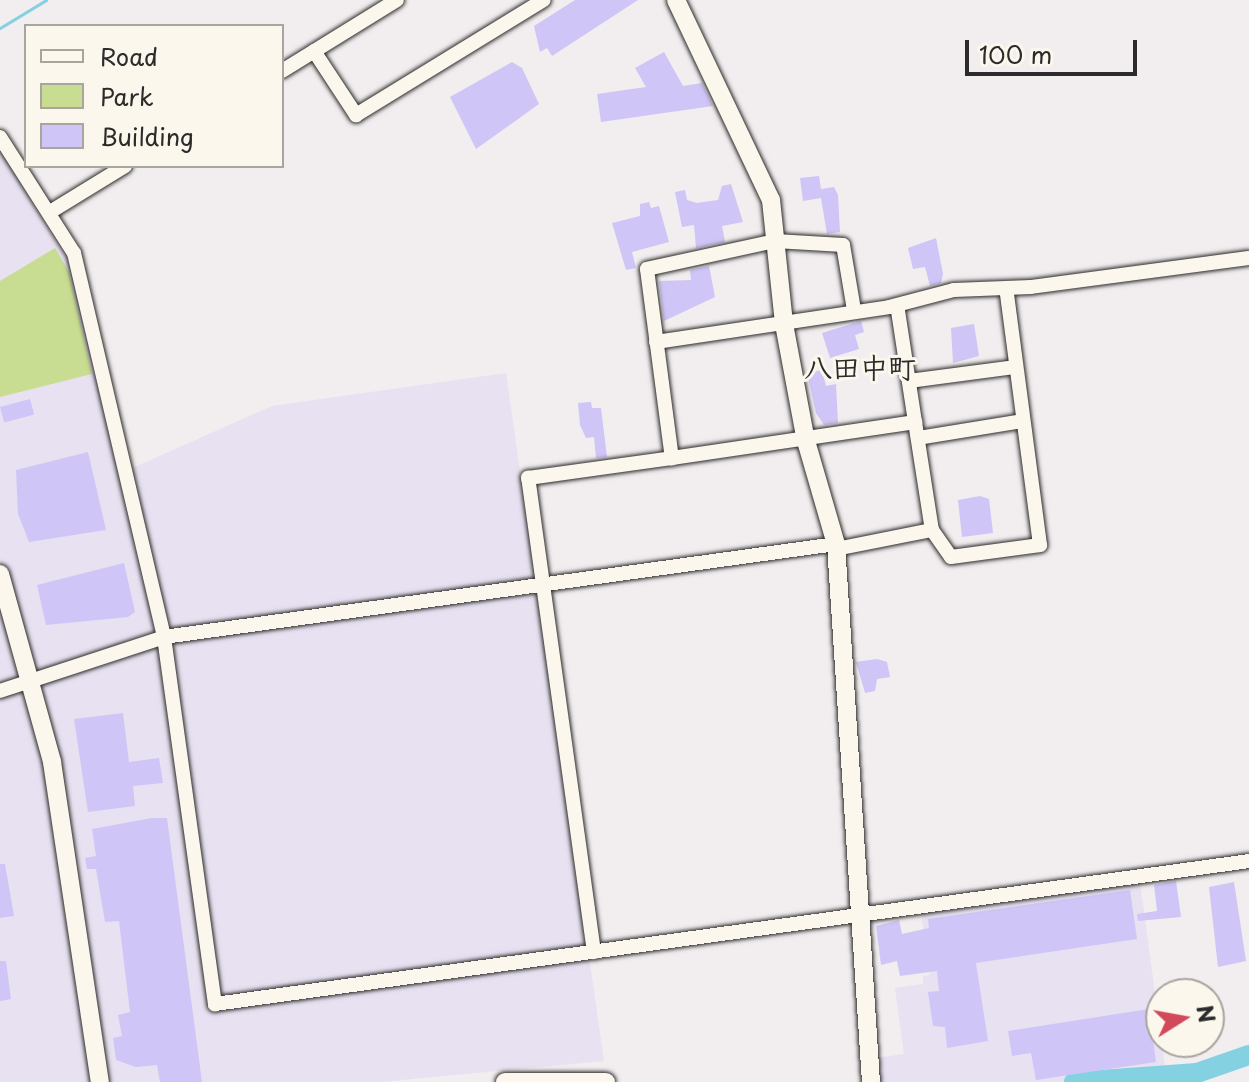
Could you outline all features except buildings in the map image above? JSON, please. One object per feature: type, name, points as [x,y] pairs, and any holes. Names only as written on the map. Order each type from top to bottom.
[{"type":"street","points":[[284,70],[397,0]]},
{"type":"street","points":[[314,51],[356,115],[544,0]]},
{"type":"street","points":[[676,0],[771,200],[784,324],[806,441],[836,546],[871,1082]]},
{"type":"street","points":[[0,137],[74,253],[164,637],[215,1004],[1249,861]]},
{"type":"street","points":[[50,212],[122,168]]},
{"type":"street","points":[[672,458],[647,269],[775,241],[843,245],[854,310]]},
{"type":"street","points":[[656,342],[897,305],[954,290],[1006,288],[1249,258]]},
{"type":"street","points":[[897,305],[932,530],[951,557],[1040,545],[1006,288]]},
{"type":"street","points":[[909,381],[1016,367]]},
{"type":"street","points":[[918,438],[1023,421]]},
{"type":"street","points":[[594,952],[540,587],[528,478],[806,441],[915,422]]},
{"type":"street","points":[[0,691],[164,637],[836,546],[932,530]]},
{"type":"street","points":[[0,574],[52,762],[100,1082]]},
{"type":"street","points":[[505,1082],[606,1082]]},
{"type":"shaded area","points":[[0,150],[70,266],[119,474],[272,406],[506,373],[604,1061],[381,1082],[0,1082]]},
{"type":"shaded area","points":[[1140,882],[1153,978],[1145,978],[1145,1058],[1164,1058],[1167,1082],[877,1082],[876,1058],[904,1054],[895,988],[923,984],[923,976],[930,975],[921,914]]},
{"type":"green space","points":[[55,248],[69,272],[92,374],[0,397],[0,281]]},
{"type":"waterway","points":[[0,28],[46,0]]},
{"type":"waterway","points":[[1074,1082],[1197,1073],[1249,1055]]},
{"type":"district","name":"八田中町","points":[[860,367]]}]
